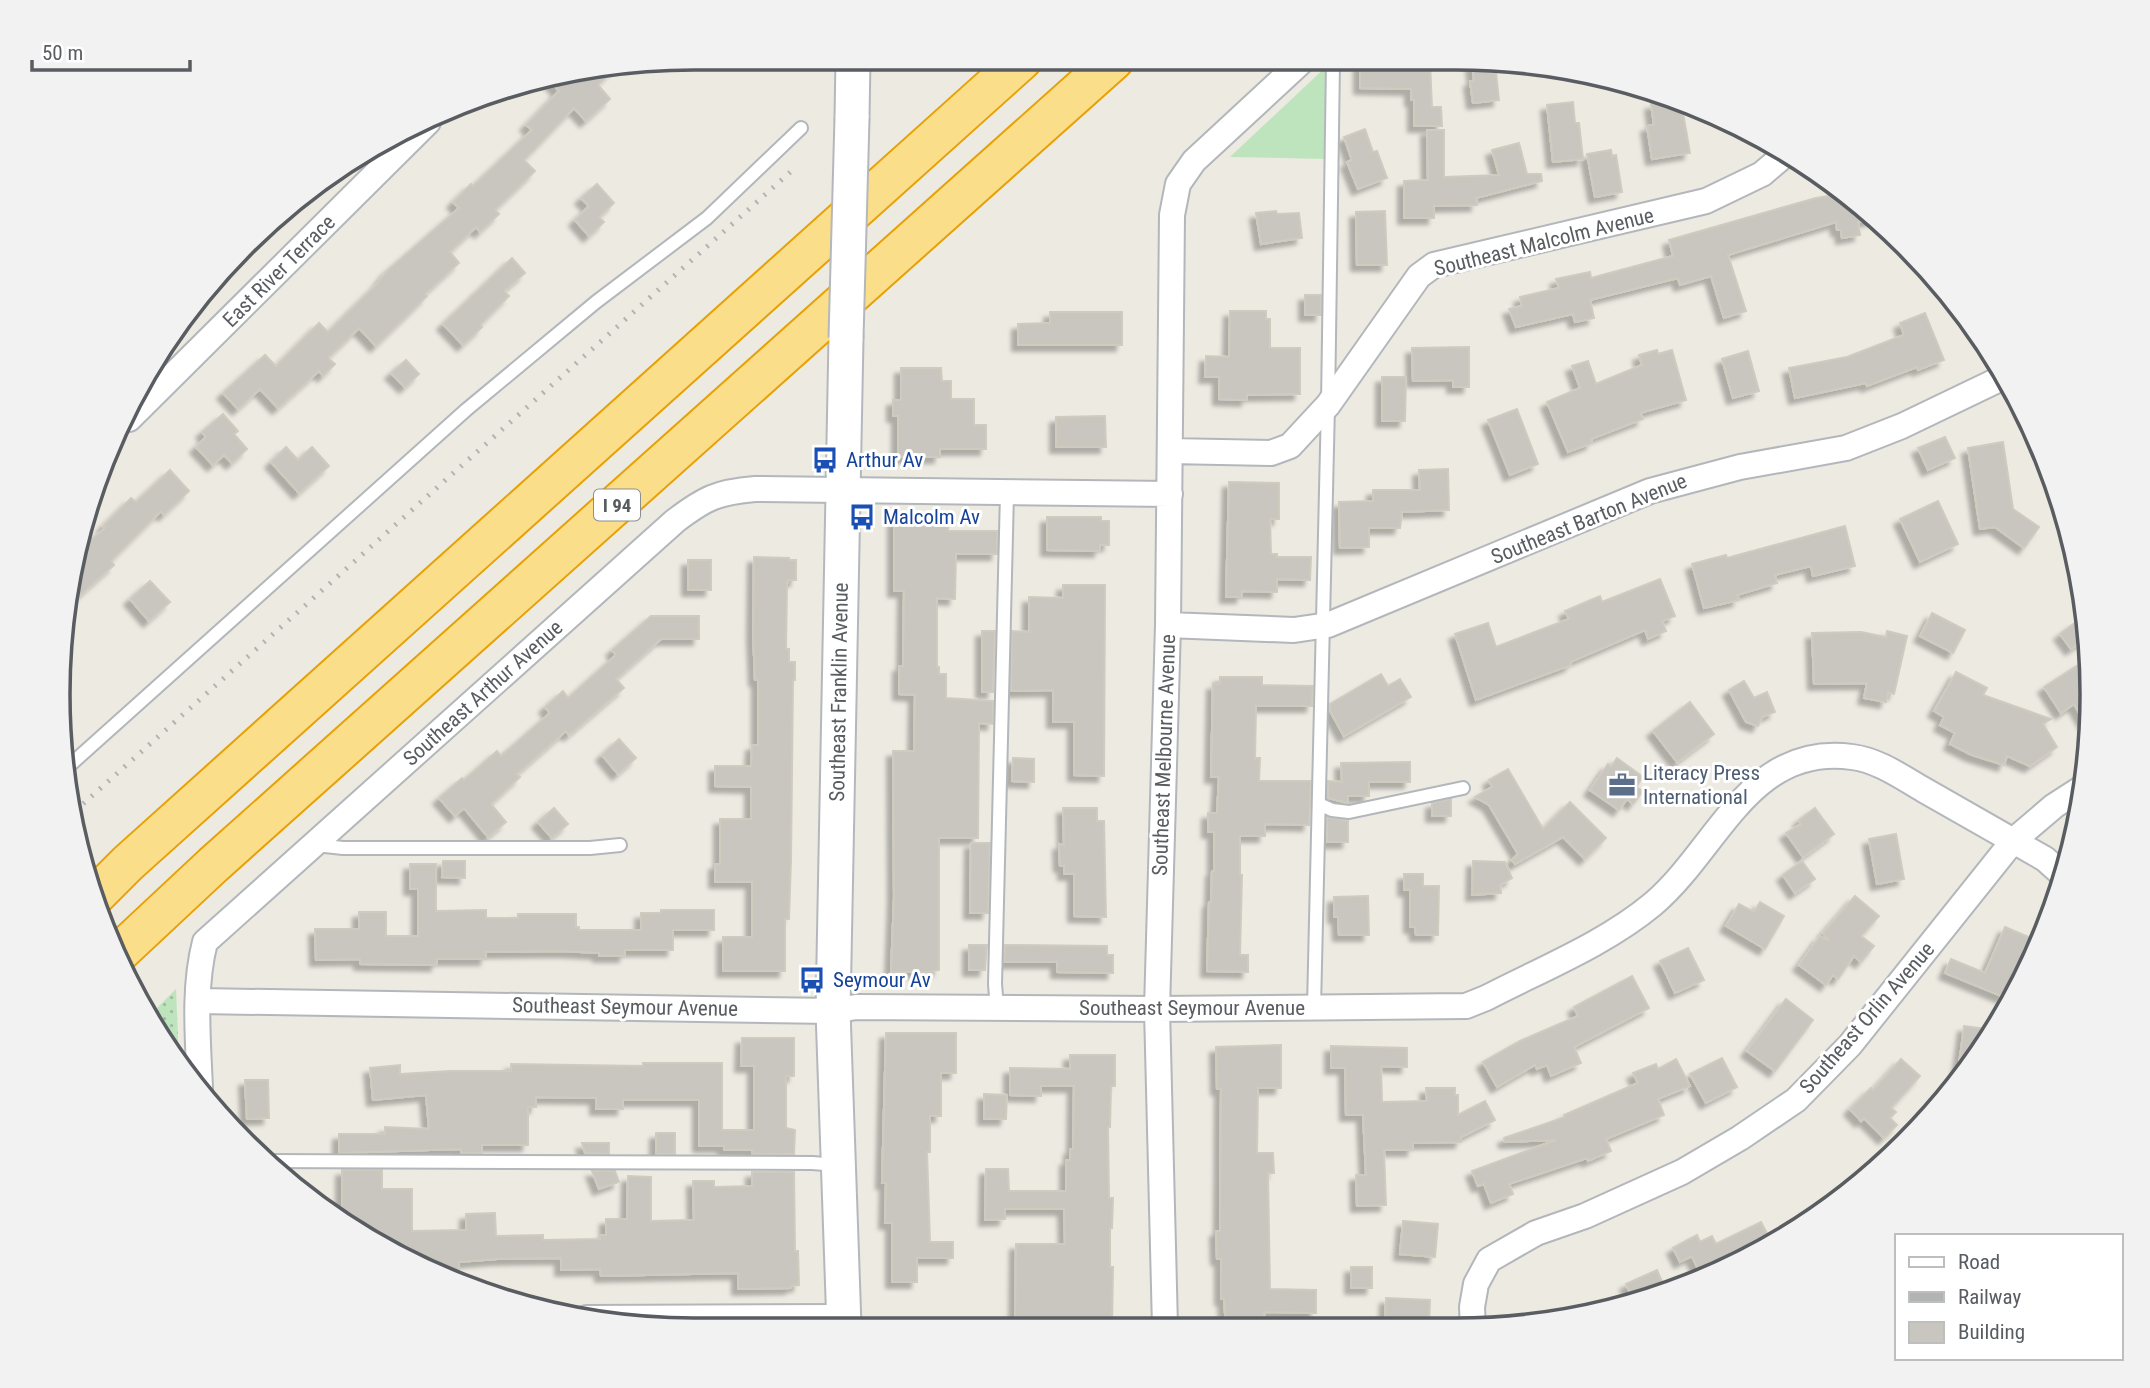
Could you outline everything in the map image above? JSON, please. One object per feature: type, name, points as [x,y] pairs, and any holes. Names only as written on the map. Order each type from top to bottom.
[{"type":"highway","points":[[101,890],[159,835],[1011,70]]},
{"type":"highway","name":"I 94","points":[[124,948],[223,856],[1104,70]]},
{"type":"street","name":"Southeast Franklin Avenue","points":[[844,1318],[836,1165],[833,1011],[853,70]]},
{"type":"street","name":"Southeast Melbourne Avenue","points":[[1165,1318],[1157,1009],[1168,625],[1172,215],[1178,184],[1194,161],[1292,70]]},
{"type":"street","name":"East River Terrace","points":[[139,409],[413,137]]},
{"type":"street","name":"Southeast Malcolm Avenue","points":[[1170,451],[1271,453],[1290,446],[1328,405],[1419,276],[1434,265],[1706,201],[1762,174],[1778,160]]},
{"type":"street","name":"Southeast Barton Avenue","points":[[1168,625],[1294,630],[1324,626],[1650,491],[1740,467],[1846,448],[1902,426],[1995,381]]},
{"type":"street","points":[[842,489],[1170,494]]},
{"type":"street","name":"Southeast Arthur Avenue","points":[[199,1074],[197,1026],[200,962],[205,942],[699,502],[726,491],[842,489]]},
{"type":"street","name":"Southeast Seymour Avenue","points":[[199,1001],[833,1011],[856,1007],[1157,1009],[1462,1006],[1486,998],[1615,931],[1653,904],[1688,870],[1717,829],[1764,778],[1793,763],[1823,755],[1855,757],[1885,768],[2045,859],[2055,868]]},
{"type":"street","name":"Southeast Orlin Avenue","points":[[1472,1318],[1476,1284],[1489,1260],[1536,1233],[1585,1216],[1682,1172],[1740,1138],[1796,1100],[1850,1045],[2013,841],[2072,795]]},
{"type":"lane","points":[[1314,1007],[1324,626],[1333,70]]},
{"type":"lane","points":[[74,762],[466,410],[596,302],[707,218],[801,128]]},
{"type":"lane","points":[[997,1009],[1007,493]]},
{"type":"lane","points":[[1319,804],[1332,810],[1349,812],[1463,788]]},
{"type":"lane","points":[[312,845],[343,848],[549,848],[620,845]]},
{"type":"lane","points":[[281,1161],[836,1165]]},
{"type":"green space","points":[[1323,70],[1329,70],[1328,159],[1230,157]]},
{"type":"green space","points":[[176,989],[178,1045],[175,1041],[156,1009]]},
{"type":"building","points":[[1360,70],[1430,70],[1432,107],[1441,107],[1442,126],[1414,126],[1414,100],[1411,100],[1411,89],[1360,88]]},
{"type":"building","points":[[1473,70],[1496,71],[1499,100],[1473,103],[1470,81],[1474,81]]},
{"type":"building","points":[[607,76],[598,85],[610,99],[586,121],[574,108],[524,160],[535,171],[495,210],[499,214],[480,232],[476,227],[450,252],[459,263],[425,294],[427,296],[376,346],[359,328],[328,358],[335,364],[323,376],[319,371],[278,408],[260,389],[238,409],[223,393],[265,355],[276,366],[319,323],[328,332],[387,271],[459,208],[453,202],[532,130],[526,125],[559,91],[554,86]]},
{"type":"building","points":[[1573,102],[1575,123],[1579,123],[1583,159],[1553,162],[1547,105]]},
{"type":"building","points":[[1657,103],[1683,113],[1690,153],[1652,159],[1647,126],[1654,125],[1651,104]]},
{"type":"building","points":[[1365,129],[1373,152],[1377,151],[1387,178],[1358,189],[1347,162],[1352,160],[1344,137]]},
{"type":"building","points":[[1427,130],[1444,130],[1444,177],[1499,175],[1492,150],[1519,143],[1527,174],[1541,174],[1542,181],[1476,198],[1477,205],[1434,206],[1434,218],[1404,218],[1404,181],[1428,180]]},
{"type":"building","points":[[1611,150],[1612,156],[1616,155],[1622,192],[1595,197],[1587,154]]},
{"type":"building","points":[[597,184],[614,203],[599,217],[604,222],[589,236],[575,220],[589,206],[581,198]]},
{"type":"building","points":[[1831,195],[1862,221],[1858,222],[1860,235],[1842,238],[1836,222],[1728,255],[1746,311],[1724,318],[1711,276],[1680,285],[1678,278],[1590,300],[1594,318],[1575,322],[1573,314],[1516,327],[1509,309],[1522,306],[1520,297],[1559,288],[1556,279],[1590,272],[1591,278],[1673,256],[1669,240]]},
{"type":"building","points":[[1276,211],[1277,214],[1299,213],[1302,238],[1261,244],[1256,213]]},
{"type":"building","points":[[1385,211],[1387,265],[1357,265],[1356,212]]},
{"type":"building","points":[[512,258],[525,273],[504,291],[509,296],[463,345],[443,324]]},
{"type":"building","points":[[1305,295],[1321,295],[1321,315],[1305,315]]},
{"type":"building","points":[[1230,311],[1266,311],[1266,319],[1270,319],[1270,348],[1300,348],[1300,394],[1247,395],[1247,400],[1219,399],[1219,377],[1205,377],[1206,356],[1229,357]]},
{"type":"building","points":[[1050,312],[1122,312],[1122,345],[1018,345],[1018,324],[1050,323]]},
{"type":"building","points":[[1925,313],[1944,360],[1867,386],[1866,383],[1795,398],[1789,368],[1847,357],[1904,335],[1900,323]]},
{"type":"building","points":[[1469,347],[1469,387],[1453,387],[1453,380],[1413,381],[1412,348]]},
{"type":"building","points":[[1657,350],[1658,354],[1672,350],[1686,400],[1640,413],[1643,419],[1591,439],[1592,443],[1568,452],[1547,402],[1580,388],[1572,366],[1588,361],[1596,384],[1642,365],[1639,355]]},
{"type":"building","points":[[1748,351],[1759,391],[1733,398],[1722,359]]},
{"type":"building","points":[[406,360],[419,374],[405,387],[391,373]]},
{"type":"building","points":[[901,368],[941,368],[942,381],[951,381],[951,399],[974,399],[974,425],[986,425],[986,449],[940,449],[940,457],[898,457],[898,416],[893,416],[893,400],[901,400]]},
{"type":"building","points":[[1382,377],[1406,377],[1405,421],[1382,421]]},
{"type":"building","points":[[1517,409],[1538,464],[1510,475],[1488,420]]},
{"type":"building","points":[[223,414],[238,431],[234,434],[247,449],[232,463],[224,455],[213,465],[196,447],[206,437],[202,432]]},
{"type":"building","points":[[1105,416],[1106,447],[1056,447],[1056,417]]},
{"type":"building","points":[[1945,437],[1955,458],[1928,470],[1918,448]]},
{"type":"building","points":[[2003,442],[2013,509],[2039,527],[2024,548],[1995,527],[1980,529],[1968,448]]},
{"type":"building","points":[[286,447],[298,460],[312,447],[329,466],[299,493],[271,462]]},
{"type":"building","points":[[1448,469],[1449,510],[1402,512],[1400,528],[1369,528],[1369,547],[1340,548],[1339,502],[1373,501],[1373,490],[1420,490],[1419,470]]},
{"type":"building","points":[[170,470],[189,491],[164,515],[161,511],[111,561],[114,565],[78,597],[89,542],[105,528],[103,526],[131,498],[136,502]]},
{"type":"building","points":[[1229,482],[1279,483],[1279,519],[1270,519],[1271,554],[1277,554],[1277,557],[1311,557],[1310,580],[1277,579],[1277,592],[1242,591],[1242,597],[1226,597]]},
{"type":"building","points":[[1938,501],[1958,544],[1920,562],[1900,519]]},
{"type":"building","points":[[1047,517],[1101,517],[1101,521],[1109,521],[1109,545],[1100,545],[1100,551],[1047,550]]},
{"type":"building","points":[[894,519],[949,521],[948,531],[997,531],[997,554],[956,554],[955,599],[937,598],[937,667],[939,674],[946,674],[946,698],[993,701],[993,724],[979,723],[978,838],[939,838],[939,970],[927,972],[891,972],[894,897],[893,751],[914,751],[915,695],[899,694],[899,666],[903,666],[904,591],[894,591]]},
{"type":"building","points":[[1845,526],[1855,566],[1813,576],[1811,566],[1775,575],[1777,583],[1737,595],[1739,600],[1704,608],[1692,564],[1726,555],[1727,558]]},
{"type":"building","points":[[754,557],[796,560],[796,580],[788,580],[787,584],[786,649],[789,649],[789,662],[795,662],[789,919],[785,919],[785,971],[723,971],[723,937],[752,937],[752,882],[715,882],[715,864],[720,864],[720,819],[751,819],[751,787],[715,786],[715,766],[751,766],[752,745],[758,745],[758,680],[755,680],[753,633]]},
{"type":"building","points":[[688,560],[711,560],[711,590],[688,590]]},
{"type":"building","points":[[1660,579],[1675,616],[1662,621],[1666,631],[1648,639],[1645,630],[1570,662],[1571,665],[1476,700],[1455,634],[1488,623],[1496,647],[1569,619],[1565,611],[1600,596],[1602,602]]},
{"type":"building","points":[[150,581],[170,602],[149,621],[130,599]]},
{"type":"building","points":[[1063,585],[1105,585],[1104,776],[1074,775],[1074,722],[1053,722],[1053,690],[1011,691],[1012,631],[1029,632],[1029,597],[1063,598]]},
{"type":"building","points":[[1932,613],[1965,630],[1953,653],[1920,636]]},
{"type":"building","points":[[651,616],[699,616],[699,639],[661,639],[616,679],[624,688],[569,735],[566,731],[517,774],[520,777],[491,804],[506,822],[488,837],[464,808],[455,816],[439,798],[497,751],[501,756],[550,713],[545,707],[563,691],[568,698],[616,655],[612,650]]},
{"type":"building","points":[[2076,622],[2078,644],[2071,649],[2060,634]]},
{"type":"building","points":[[982,631],[995,631],[993,692],[982,692]]},
{"type":"building","points":[[1887,631],[1907,636],[1894,694],[1888,692],[1886,702],[1864,698],[1867,683],[1814,684],[1812,633],[1861,632],[1886,637]]},
{"type":"building","points":[[2079,664],[2080,713],[2074,704],[2061,713],[2044,687]]},
{"type":"building","points":[[1956,672],[1987,688],[1983,695],[2051,719],[2043,724],[2057,747],[2030,766],[2007,756],[2004,765],[1972,755],[1950,744],[1955,733],[1940,725],[1944,717],[1934,711]]},
{"type":"building","points":[[1381,674],[1388,686],[1400,679],[1411,697],[1344,736],[1330,711],[1330,704]]},
{"type":"building","points":[[1220,677],[1262,677],[1262,685],[1313,686],[1312,706],[1256,706],[1255,758],[1260,758],[1259,781],[1311,781],[1309,825],[1265,824],[1265,836],[1240,836],[1240,955],[1248,955],[1248,972],[1207,971],[1209,902],[1214,871],[1214,832],[1208,832],[1208,813],[1217,813],[1219,777],[1211,777],[1213,684],[1220,684]]},
{"type":"building","points":[[1744,681],[1754,698],[1767,692],[1775,712],[1762,717],[1758,726],[1746,722],[1729,690]]},
{"type":"building","points":[[1690,702],[1714,734],[1677,762],[1653,731]]},
{"type":"building","points":[[619,739],[636,758],[618,774],[602,755]]},
{"type":"building","points":[[1013,758],[1034,759],[1034,782],[1012,781]]},
{"type":"building","points":[[1617,758],[1643,777],[1636,787],[1643,791],[1633,804],[1627,799],[1619,810],[1590,790],[1608,764],[1611,767]]},
{"type":"building","points":[[1410,762],[1410,782],[1369,782],[1369,796],[1348,796],[1348,803],[1328,798],[1328,781],[1342,782],[1341,763]]},
{"type":"building","points":[[1508,769],[1543,829],[1570,802],[1606,838],[1585,859],[1563,837],[1515,864],[1512,860],[1518,854],[1489,805],[1475,797],[1492,787],[1489,780]]},
{"type":"building","points":[[1451,799],[1451,816],[1432,816],[1432,803]]},
{"type":"building","points":[[554,808],[568,824],[552,838],[538,822]]},
{"type":"building","points":[[1063,808],[1097,808],[1097,821],[1104,821],[1106,917],[1074,916],[1074,874],[1064,874],[1064,866],[1060,866],[1059,844],[1064,845]]},
{"type":"building","points":[[1815,808],[1834,834],[1803,857],[1786,833],[1801,824],[1799,820]]},
{"type":"building","points":[[1327,817],[1348,821],[1348,842],[1327,842]]},
{"type":"building","points":[[1896,834],[1904,879],[1877,884],[1869,839]]},
{"type":"building","points":[[971,843],[990,843],[988,913],[970,913]]},
{"type":"building","points":[[443,861],[465,861],[465,878],[442,877]]},
{"type":"building","points":[[1473,861],[1505,862],[1512,878],[1500,885],[1501,893],[1472,895]]},
{"type":"building","points":[[1802,861],[1815,879],[1795,893],[1783,875]]},
{"type":"building","points":[[410,864],[436,864],[436,911],[486,910],[486,918],[518,918],[518,914],[576,914],[576,927],[579,927],[579,930],[641,930],[641,913],[661,913],[661,910],[714,910],[714,930],[673,930],[673,950],[625,950],[625,956],[561,951],[486,952],[486,959],[437,959],[437,965],[360,964],[360,959],[316,960],[315,929],[359,929],[359,912],[386,912],[386,936],[418,936],[418,889],[410,889]]},
{"type":"building","points":[[1404,874],[1423,874],[1423,886],[1439,886],[1438,935],[1416,935],[1415,927],[1410,927],[1410,890],[1404,890]]},
{"type":"building","points":[[1368,896],[1369,935],[1339,935],[1338,917],[1334,917],[1334,897]]},
{"type":"building","points":[[1855,896],[1879,916],[1861,936],[1874,946],[1861,962],[1854,956],[1838,979],[1833,975],[1826,985],[1799,965],[1820,936],[1829,941],[1823,933]]},
{"type":"building","points":[[1760,902],[1784,916],[1765,949],[1726,926],[1739,904],[1754,912]]},
{"type":"building","points":[[2005,927],[2031,938],[2002,996],[1945,973],[1951,959],[1985,973]]},
{"type":"building","points":[[969,945],[987,945],[985,970],[969,970]]},
{"type":"building","points":[[1005,945],[1107,946],[1107,955],[1113,955],[1113,973],[1057,972],[1057,962],[1004,962]]},
{"type":"building","points":[[1688,948],[1704,980],[1675,993],[1660,961]]},
{"type":"building","points":[[1632,976],[1649,1008],[1574,1047],[1581,1063],[1551,1076],[1547,1065],[1537,1069],[1535,1065],[1497,1087],[1483,1062],[1520,1041],[1578,1016],[1574,1007]]},
{"type":"building","points":[[1786,999],[1813,1020],[1775,1071],[1747,1051]]},
{"type":"building","points":[[1964,1026],[1983,1028],[1959,1063]]},
{"type":"building","points":[[886,1033],[956,1033],[956,1073],[941,1073],[941,1116],[930,1116],[930,1152],[927,1152],[930,1242],[953,1242],[953,1258],[917,1258],[917,1282],[892,1282],[892,1223],[885,1223],[886,1183],[882,1183]]},
{"type":"building","points":[[742,1038],[794,1038],[794,1076],[786,1076],[786,1128],[795,1130],[794,1154],[752,1154],[752,1150],[724,1150],[724,1146],[699,1146],[699,1100],[623,1100],[623,1109],[596,1109],[596,1098],[536,1097],[536,1107],[528,1107],[528,1145],[482,1145],[482,1153],[461,1153],[461,1149],[339,1153],[339,1134],[385,1134],[385,1127],[429,1129],[426,1095],[373,1100],[370,1068],[400,1065],[400,1074],[511,1071],[511,1064],[643,1066],[643,1063],[722,1063],[722,1130],[754,1130],[754,1066],[741,1066]]},
{"type":"building","points":[[1281,1045],[1281,1088],[1258,1088],[1257,1153],[1273,1153],[1274,1173],[1268,1173],[1270,1289],[1316,1290],[1316,1313],[1264,1312],[1264,1318],[1225,1318],[1224,1299],[1221,1299],[1221,1259],[1217,1259],[1216,1231],[1220,1231],[1221,1089],[1217,1089],[1216,1047]]},
{"type":"building","points":[[1331,1046],[1407,1048],[1407,1067],[1381,1066],[1382,1102],[1427,1101],[1426,1088],[1455,1088],[1455,1095],[1458,1095],[1458,1115],[1485,1101],[1495,1120],[1461,1137],[1461,1142],[1413,1143],[1413,1150],[1384,1150],[1386,1205],[1357,1206],[1356,1175],[1366,1175],[1363,1115],[1346,1115],[1345,1068],[1331,1068]]},
{"type":"building","points":[[1070,1055],[1115,1055],[1115,1086],[1111,1086],[1108,1127],[1109,1198],[1113,1198],[1110,1228],[1112,1318],[1015,1318],[1016,1244],[1065,1244],[1064,1209],[1005,1209],[1005,1219],[985,1220],[986,1169],[1008,1169],[1009,1191],[1066,1191],[1066,1160],[1070,1160],[1070,1149],[1073,1149],[1074,1086],[1041,1086],[1041,1096],[1010,1095],[1010,1068],[1070,1069]]},
{"type":"building","points":[[1722,1058],[1737,1087],[1706,1103],[1690,1074]]},
{"type":"building","points":[[1676,1059],[1690,1086],[1658,1099],[1664,1115],[1606,1139],[1611,1151],[1588,1161],[1587,1158],[1509,1184],[1513,1194],[1491,1203],[1484,1184],[1478,1186],[1472,1171],[1556,1140],[1505,1142],[1504,1138],[1565,1117],[1564,1115],[1638,1083],[1633,1073],[1656,1064],[1658,1069]]},
{"type":"building","points":[[1901,1059],[1920,1076],[1891,1108],[1896,1112],[1890,1118],[1897,1125],[1884,1138],[1864,1118],[1861,1121],[1850,1109],[1871,1088],[1873,1090]]},
{"type":"building","points":[[245,1080],[268,1080],[269,1118],[247,1119]]},
{"type":"building","points":[[984,1094],[1007,1095],[1006,1119],[984,1119]]},
{"type":"building","points":[[656,1133],[675,1133],[675,1154],[656,1154]]},
{"type":"building","points":[[582,1143],[609,1143],[609,1154],[585,1153]]},
{"type":"building","points":[[342,1170],[382,1170],[382,1189],[412,1189],[412,1231],[466,1230],[466,1214],[495,1213],[496,1236],[543,1235],[543,1240],[600,1239],[600,1235],[606,1235],[606,1219],[627,1219],[628,1176],[651,1177],[651,1221],[694,1220],[693,1181],[714,1181],[714,1187],[752,1186],[752,1172],[794,1172],[795,1251],[798,1251],[799,1285],[791,1288],[738,1289],[738,1273],[601,1276],[600,1269],[561,1270],[561,1258],[459,1262],[459,1272],[418,1254],[342,1209]]},
{"type":"building","points":[[592,1171],[615,1171],[619,1182],[599,1189]]},
{"type":"building","points":[[1403,1221],[1438,1224],[1435,1257],[1400,1254]]},
{"type":"building","points":[[1761,1222],[1767,1234],[1698,1270],[1692,1256],[1680,1262],[1673,1248],[1697,1235],[1700,1242],[1712,1236],[1716,1244]]},
{"type":"building","points":[[1351,1267],[1372,1267],[1372,1288],[1351,1288]]},
{"type":"building","points":[[1657,1270],[1663,1283],[1630,1293],[1626,1284]]},
{"type":"building","points":[[1386,1298],[1430,1300],[1429,1318],[1385,1318]]},
{"type":"railway","points":[[80,806],[796,167]]},
{"type":"place","name":"Arthur Av","points":[[825,460]]},
{"type":"place","name":"Malcolm Av","points":[[862,517]]},
{"type":"place","name":"Literacy Press International","points":[[1622,785]]},
{"type":"place","name":"Seymour Av","points":[[812,980]]}]
